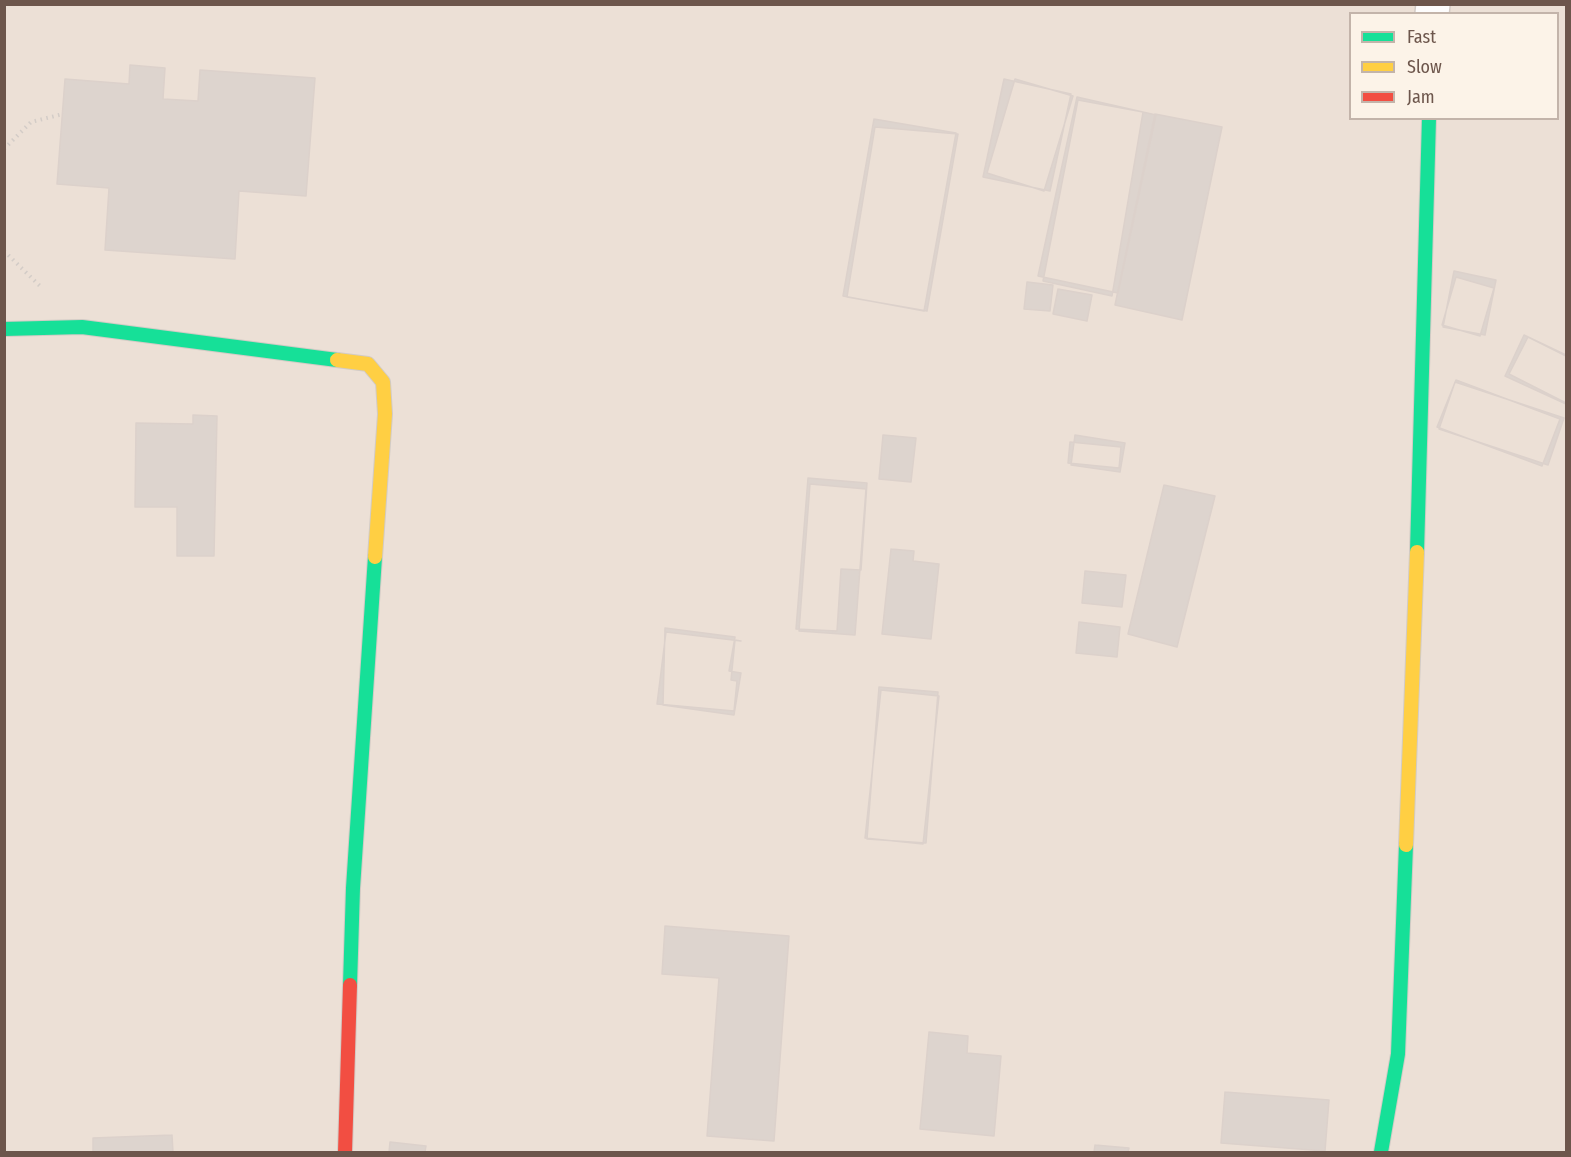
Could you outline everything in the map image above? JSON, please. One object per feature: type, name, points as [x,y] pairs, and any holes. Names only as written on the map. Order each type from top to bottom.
[{"type":"street","points":[[1381,1152],[1398,1054],[1418,518],[1429,120]]},
{"type":"street","points":[[4,329],[82,327],[368,364],[383,381],[385,414],[353,888],[345,1152]]},
{"type":"path","points":[[4,149],[32,122],[63,114]]},
{"type":"shaded area","points":[[5,5],[1566,5],[1566,1152],[5,1152]]},
{"type":"building","points":[[130,65],[165,68],[163,99],[198,101],[200,70],[315,78],[306,196],[239,191],[235,259],[105,250],[109,188],[57,184],[65,79],[129,84]]},
{"type":"building","points":[[1004,79],[1071,94],[1050,191],[983,177]]},
{"type":"building","points":[[1015,79],[1073,96],[1044,191],[987,173]]},
{"type":"building","points":[[1077,97],[1156,115],[1118,293],[1038,276]]},
{"type":"building","points":[[1078,100],[1143,112],[1112,296],[1043,281]]},
{"type":"building","points":[[1155,114],[1222,127],[1182,320],[1115,305]]},
{"type":"building","points":[[874,119],[956,133],[924,311],[843,296]]},
{"type":"building","points":[[875,127],[958,134],[927,311],[847,297]]},
{"type":"building","points":[[1454,271],[1496,280],[1485,335],[1443,327]]},
{"type":"building","points":[[1456,277],[1494,288],[1480,336],[1442,325]]},
{"type":"building","points":[[1027,282],[1053,285],[1050,311],[1024,309]]},
{"type":"building","points":[[1058,289],[1092,295],[1087,321],[1053,314]]},
{"type":"building","points":[[1524,335],[1566,355],[1566,404],[1505,376]]},
{"type":"building","points":[[1528,337],[1566,356],[1566,403],[1509,374]]},
{"type":"building","points":[[1456,380],[1560,419],[1542,466],[1437,427]]},
{"type":"building","points":[[1455,382],[1564,418],[1548,465],[1439,429]]},
{"type":"building","points":[[193,415],[217,416],[214,556],[177,556],[177,507],[135,507],[136,423],[193,424]]},
{"type":"building","points":[[883,435],[916,438],[911,482],[879,479]]},
{"type":"building","points":[[1075,435],[1125,443],[1120,472],[1071,465]]},
{"type":"building","points":[[1070,442],[1121,447],[1119,468],[1068,463]]},
{"type":"building","points":[[808,478],[867,483],[861,570],[841,569],[837,631],[796,629]]},
{"type":"building","points":[[810,484],[866,489],[855,635],[799,631]]},
{"type":"building","points":[[1164,485],[1215,496],[1177,647],[1128,634]]},
{"type":"building","points":[[891,549],[914,551],[913,561],[939,564],[931,639],[882,634]]},
{"type":"building","points":[[1085,571],[1126,575],[1122,607],[1082,603]]},
{"type":"building","points":[[1079,622],[1120,627],[1117,657],[1076,653]]},
{"type":"building","points":[[665,628],[735,637],[729,671],[741,673],[734,715],[663,705]]},
{"type":"building","points":[[666,632],[735,640],[731,680],[737,681],[734,711],[657,704]]},
{"type":"building","points":[[879,687],[938,692],[926,843],[867,839]]},
{"type":"building","points":[[881,690],[939,696],[923,844],[865,838]]},
{"type":"building","points":[[665,926],[789,936],[774,1141],[707,1136],[719,978],[662,974]]},
{"type":"building","points":[[929,1032],[968,1036],[967,1053],[1001,1056],[994,1136],[920,1129]]},
{"type":"building","points":[[1225,1092],[1329,1100],[1325,1151],[1221,1143]]},
{"type":"building","points":[[172,1135],[173,1152],[93,1152],[93,1138]]},
{"type":"building","points":[[390,1142],[426,1146],[425,1152],[389,1152]]},
{"type":"building","points":[[1095,1145],[1129,1148],[1128,1152],[1094,1152]]},
{"type":"traffic: fast","points":[[1417,552],[1429,120]]},
{"type":"traffic: fast","points":[[4,329],[82,327],[337,360]]},
{"type":"traffic: fast","points":[[350,985],[353,888],[375,557]]},
{"type":"traffic: fast","points":[[1381,1152],[1398,1054],[1406,845]]},
{"type":"traffic: slow","points":[[337,360],[368,364],[383,382],[385,414],[375,557]]},
{"type":"traffic: slow","points":[[1406,845],[1417,552]]},
{"type":"traffic: jam","points":[[345,1152],[350,985]]}]
